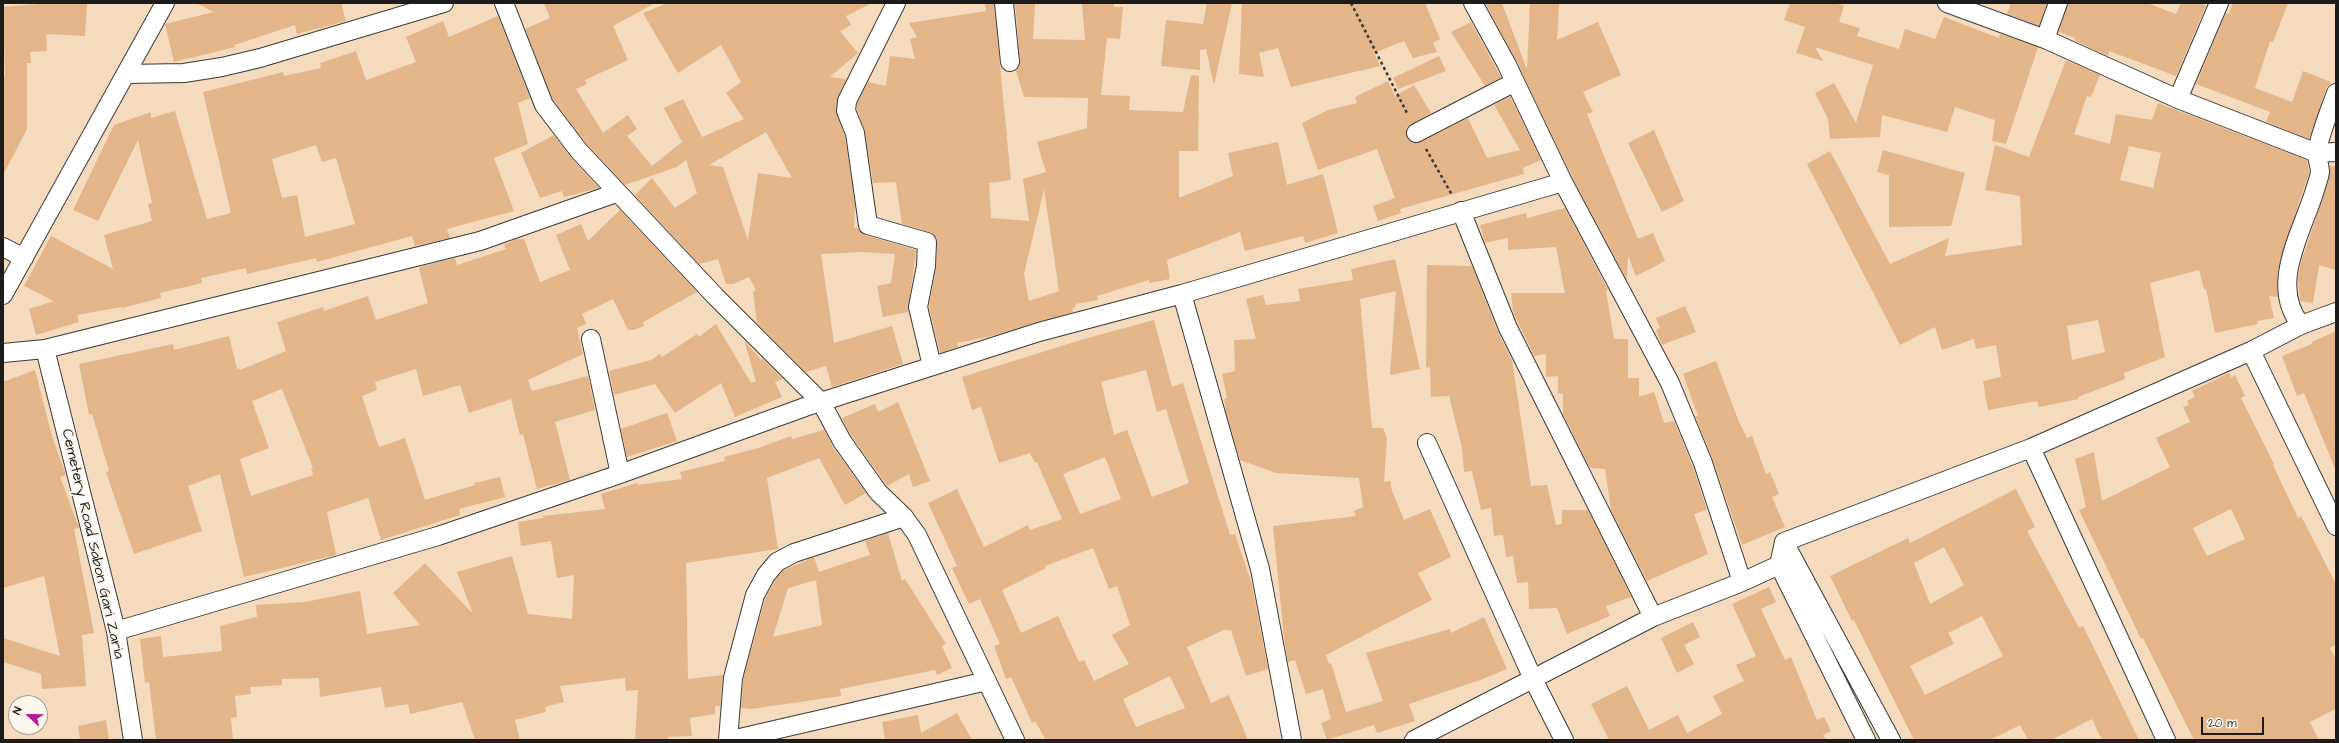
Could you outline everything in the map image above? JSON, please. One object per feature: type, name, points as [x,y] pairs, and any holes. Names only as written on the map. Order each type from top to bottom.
[{"type":"street","points":[[3,295],[165,3]]},
{"type":"street","points":[[126,74],[184,73],[222,67],[260,58],[444,3]]},
{"type":"street","points":[[504,3],[544,105],[579,151],[616,193],[715,296],[821,402],[842,441],[878,492],[904,517],[917,535],[1015,740]]},
{"type":"street","points":[[896,3],[847,101],[846,111],[855,133],[868,225],[926,242],[926,266],[918,307],[932,366]]},
{"type":"street","points":[[1004,3],[1010,62]]},
{"type":"street","points":[[1473,3],[1515,82],[1563,182],[1670,383],[1703,463],[1742,582]]},
{"type":"street","points":[[1947,3],[2044,39],[2178,99],[2317,153],[2336,152]]},
{"type":"street","points":[[2044,39],[2058,3]]},
{"type":"street","points":[[2178,99],[2219,3]]},
{"type":"street","points":[[1416,133],[1515,82]]},
{"type":"street","points":[[2301,326],[2292,315],[2288,296],[2287,277],[2294,246],[2308,213],[2320,172],[2317,153],[2336,93]]},
{"type":"street","points":[[116,631],[438,536],[620,474],[821,402],[1039,332],[1182,294],[1563,182]]},
{"type":"street","points":[[3,353],[45,349],[480,241],[616,193]]},
{"type":"street","points":[[1461,211],[1508,328],[1653,617]]},
{"type":"street","points":[[3,246],[24,258]]},
{"type":"street","points":[[1182,294],[1260,569],[1292,740]]},
{"type":"street","points":[[1784,542],[2031,448],[2251,351],[2301,326],[2336,312]]},
{"type":"street","points":[[591,339],[620,474]]},
{"type":"street","name":"Cemetery Road Sabon Gari Zaria","points":[[45,349],[116,631],[133,740]]},
{"type":"street","points":[[2251,351],[2336,526]]},
{"type":"street","points":[[1427,443],[1533,679],[1564,740]]},
{"type":"street","points":[[2031,448],[2166,740]]},
{"type":"street","points":[[904,517],[794,553],[777,562],[766,575],[755,595],[733,678],[729,740],[986,681]]},
{"type":"street","points":[[1784,542],[1780,565],[1866,740]]},
{"type":"street","points":[[1784,542],[1891,740]]},
{"type":"street","points":[[1414,740],[1653,617],[1742,582],[1780,565]]},
{"type":"path","points":[[1351,3],[1404,106],[1416,133],[1461,211]]},
{"type":"building","points":[[50,3],[87,3],[85,36],[46,34],[47,51],[30,52],[31,63],[27,63],[27,129],[3,175],[3,76],[5,76],[3,7]]},
{"type":"building","points":[[196,3],[341,3],[346,21],[297,34],[295,25],[234,45],[235,47],[174,62],[165,24],[214,12]]},
{"type":"building","points":[[544,3],[655,3],[613,26],[628,60],[585,80],[587,84],[576,89],[603,133],[628,115],[637,129],[627,136],[652,166],[682,142],[664,108],[683,99],[702,137],[744,119],[726,93],[741,82],[721,45],[678,73],[643,13],[668,3],[872,3],[846,16],[851,25],[840,31],[858,53],[830,77],[846,79],[838,97],[836,110],[845,136],[855,205],[854,228],[858,228],[865,235],[916,250],[908,312],[883,317],[877,286],[891,283],[895,254],[862,252],[821,254],[834,343],[892,326],[903,364],[832,387],[826,366],[806,372],[757,323],[753,292],[756,290],[749,277],[733,284],[726,284],[718,259],[699,264],[635,195],[652,178],[675,208],[697,193],[686,160],[677,167],[625,185],[587,144],[553,100],[525,29],[550,18]],"holes":[[[766,132],[792,178],[758,173],[748,240],[723,167],[709,165]]]},
{"type":"building","points":[[985,3],[994,3],[1011,180],[989,183],[991,218],[1029,221],[1023,179],[1046,172],[1037,142],[1087,128],[1088,98],[1024,97],[1016,71],[1020,61],[1015,3],[1035,3],[1033,39],[1085,40],[1082,3],[1114,3],[1114,7],[1123,7],[1120,39],[1107,38],[1101,95],[1130,96],[1129,110],[1183,112],[1191,75],[1199,76],[1198,151],[1179,151],[1179,198],[1233,176],[1228,153],[1278,142],[1287,185],[1323,174],[1338,233],[1305,243],[1303,236],[1245,251],[1240,232],[1167,260],[1170,279],[1149,283],[1149,280],[1097,296],[1098,300],[1075,304],[1076,307],[1072,309],[1073,312],[996,335],[957,343],[958,347],[940,353],[929,307],[936,268],[937,238],[930,232],[902,224],[896,182],[873,183],[865,132],[857,109],[857,104],[868,82],[886,86],[890,56],[915,59],[910,39],[917,37],[909,23],[986,11]],"holes":[[[1044,189],[1059,291],[1029,301],[1024,274]]]},
{"type":"building","points":[[1207,3],[1232,3],[1214,85],[1206,49],[1200,50],[1200,70],[1161,66],[1166,20],[1203,24]]},
{"type":"building","points":[[1242,3],[1425,3],[1440,39],[1433,43],[1437,52],[1413,58],[1404,41],[1374,53],[1380,66],[1291,87],[1278,48],[1259,53],[1264,77],[1239,74]]},
{"type":"building","points":[[1485,3],[1502,3],[1527,70],[1530,3],[1559,3],[1557,40],[1598,22],[1621,75],[1583,92],[1593,112],[1587,114],[1638,239],[1653,233],[1665,261],[1636,276],[1628,256],[1627,280],[1572,177],[1515,58]]},
{"type":"building","points":[[1790,3],[1834,3],[1844,6],[1839,22],[1860,28],[1857,36],[1899,49],[1905,29],[1935,39],[1944,17],[1999,38],[2000,34],[2038,47],[2006,144],[1992,141],[1995,120],[1955,107],[1947,132],[1882,115],[1880,137],[1830,139],[1828,119],[1815,93],[1834,83],[1856,123],[1873,65],[1815,47],[1823,61],[1796,53],[1805,27],[1784,20]]},
{"type":"building","points":[[2011,3],[2047,3],[2039,26],[2007,14]]},
{"type":"building","points":[[2068,3],[2147,3],[2176,14],[2181,3],[2199,3],[2206,6],[2176,76],[2109,51],[2108,56],[2074,40],[2075,38],[2059,32]]},
{"type":"building","points":[[2233,3],[2288,3],[2273,42],[2270,41],[2255,88],[2292,102],[2303,71],[2331,82],[2326,89],[2309,139],[2266,122],[2270,112],[2196,84],[2226,13],[2229,14]]},
{"type":"building","points":[[498,16],[530,98],[518,103],[528,144],[494,158],[514,211],[447,229],[450,238],[415,246],[412,236],[317,262],[316,258],[247,274],[246,268],[201,278],[202,283],[160,293],[161,298],[122,308],[77,315],[79,322],[36,335],[29,309],[54,301],[24,286],[51,236],[113,269],[104,235],[152,221],[148,204],[152,203],[138,140],[98,221],[73,210],[114,125],[151,112],[151,118],[175,111],[207,219],[231,213],[203,92],[283,72],[284,76],[321,68],[320,63],[356,51],[366,80],[416,62],[406,37],[443,21],[449,37]],"holes":[[[316,145],[322,162],[336,158],[355,224],[305,237],[297,195],[282,198],[272,159]]]},
{"type":"building","points":[[1471,22],[1501,77],[1485,86],[1451,32]]},
{"type":"building","points":[[1439,56],[1446,71],[1398,89],[1393,78]]},
{"type":"building","points":[[2066,60],[2100,75],[2091,97],[2087,96],[2074,134],[2110,144],[2116,114],[2152,120],[2158,103],[2307,160],[2309,173],[2281,257],[2277,277],[2278,297],[2269,296],[2274,318],[2257,321],[2258,324],[2215,333],[2206,289],[2204,289],[2199,270],[2150,283],[2165,357],[2124,373],[2125,379],[2078,397],[2079,399],[2039,407],[2037,401],[1988,410],[1983,381],[2001,377],[1996,345],[1976,349],[1974,339],[1942,350],[1935,327],[1900,345],[1807,164],[1830,151],[1890,264],[1949,238],[1945,256],[2022,245],[2020,196],[1985,190],[1995,145],[2029,157]],"holes":[[[2129,146],[2161,153],[2153,188],[2120,180]],[[2098,320],[2105,352],[2072,360],[2067,326]]]},
{"type":"building","points":[[1388,81],[1395,96],[1414,85],[1431,113],[1407,127],[1406,133],[1411,142],[1421,142],[1468,118],[1487,158],[1520,150],[1494,105],[1510,96],[1541,160],[1523,168],[1524,174],[1400,209],[1401,213],[1378,221],[1373,206],[1395,198],[1377,149],[1318,170],[1302,123],[1328,110],[1357,103],[1355,97]]},
{"type":"building","points":[[1654,130],[1684,201],[1662,212],[1628,143]]},
{"type":"building","points":[[554,135],[571,158],[599,188],[564,197],[562,191],[540,198],[521,153]]},
{"type":"building","points":[[1883,150],[1965,173],[1951,226],[1889,227],[1889,175],[1877,172]]},
{"type":"building","points":[[2330,165],[2336,167],[2336,270],[2319,265],[2313,303],[2300,301],[2298,278],[2301,262],[2328,183]]},
{"type":"building","points":[[1565,208],[1608,290],[1606,291],[1614,339],[1628,339],[1628,378],[1639,378],[1639,397],[1654,392],[1664,423],[1674,421],[1693,467],[1707,510],[1694,514],[1708,554],[1647,581],[1611,510],[1605,469],[1590,468],[1563,414],[1563,394],[1558,393],[1558,376],[1546,377],[1546,354],[1534,356],[1513,312],[1511,293],[1565,293],[1556,247],[1508,250],[1508,238],[1485,243],[1480,225],[1526,213],[1527,218]]},
{"type":"building","points":[[620,210],[697,292],[643,322],[644,326],[634,330],[628,330],[613,299],[582,314],[586,324],[577,328],[583,354],[528,380],[532,391],[588,376],[595,410],[555,422],[570,480],[537,489],[523,434],[520,435],[511,399],[469,413],[460,385],[423,396],[416,369],[375,382],[377,390],[362,396],[379,447],[405,438],[425,500],[475,485],[474,483],[500,477],[505,497],[459,509],[460,515],[381,540],[368,498],[327,512],[336,555],[244,577],[220,474],[188,486],[202,531],[134,554],[106,472],[109,471],[92,414],[89,415],[79,364],[173,344],[174,350],[229,336],[237,369],[239,368],[240,370],[286,351],[277,322],[323,307],[324,311],[368,296],[376,320],[428,303],[419,269],[420,267],[455,258],[457,265],[506,249],[504,245],[517,239],[524,239],[540,282],[570,270],[556,235],[581,224],[588,241]],"holes":[[[282,389],[313,468],[311,468],[313,475],[251,496],[240,459],[269,448],[252,401]]]},
{"type":"building","points":[[1395,259],[1420,369],[1390,375],[1396,291],[1360,299],[1372,428],[1383,428],[1387,439],[1384,482],[1390,481],[1392,491],[1404,520],[1430,509],[1451,557],[1418,573],[1432,600],[1326,655],[1329,664],[1331,663],[1346,712],[1383,701],[1366,653],[1450,629],[1451,633],[1484,617],[1507,669],[1483,679],[1409,704],[1415,721],[1377,733],[1374,725],[1327,740],[1321,723],[1331,719],[1323,689],[1306,694],[1295,660],[1288,662],[1284,638],[1273,526],[1356,516],[1354,511],[1363,507],[1359,478],[1276,473],[1240,460],[1226,412],[1224,399],[1227,398],[1222,374],[1235,371],[1234,340],[1256,339],[1246,299],[1263,295],[1266,305],[1300,301],[1298,289],[1353,280],[1351,269]]},
{"type":"building","points":[[1427,265],[1472,266],[1498,332],[1512,360],[1531,486],[1547,485],[1556,525],[1562,524],[1562,510],[1588,510],[1631,597],[1606,606],[1610,616],[1567,634],[1557,608],[1529,609],[1528,582],[1517,583],[1513,556],[1506,557],[1503,535],[1494,536],[1491,508],[1481,510],[1472,471],[1464,472],[1462,448],[1449,396],[1431,397],[1430,367],[1426,368]]},
{"type":"building","points":[[1685,306],[1696,332],[1662,345],[1656,330],[1660,328],[1656,318]]},
{"type":"building","points":[[1154,320],[1172,387],[1183,383],[1230,535],[1235,534],[1252,585],[1268,669],[1246,676],[1231,630],[1227,631],[1226,629],[1187,647],[1211,703],[1229,695],[1248,740],[1046,740],[1035,721],[1032,723],[1011,677],[1006,679],[994,646],[1000,644],[980,599],[969,604],[952,568],[957,566],[928,503],[957,489],[984,547],[1028,525],[1030,530],[1062,519],[1037,462],[1035,463],[1030,453],[999,463],[981,407],[972,410],[962,377],[1084,339]],"holes":[[[1146,370],[1157,412],[1166,409],[1189,483],[1152,497],[1127,430],[1114,435],[1101,382]],[[1105,457],[1121,499],[1080,514],[1063,474]],[[1093,548],[1109,589],[1117,586],[1130,625],[1112,635],[1129,664],[1094,681],[1084,660],[1079,662],[1058,616],[1021,633],[1002,590],[1046,568],[1045,566]],[[1170,676],[1185,708],[1136,727],[1123,699]]]},
{"type":"building","points":[[716,324],[751,383],[756,381],[744,340],[762,361],[761,357],[783,379],[775,382],[782,397],[735,417],[721,383],[675,413],[655,384],[614,395],[609,371],[651,360],[660,354],[662,357],[697,334],[699,337]]},
{"type":"building","points":[[2336,331],[2336,471],[2304,393],[2297,396],[2282,356],[2312,344],[2312,342]]},
{"type":"building","points":[[1716,361],[1739,422],[1747,438],[1752,436],[1766,474],[1770,472],[1779,494],[1772,497],[1785,527],[1742,545],[1713,460],[1695,416],[1698,416],[1683,374]]},
{"type":"building","points":[[35,370],[52,436],[66,475],[60,477],[79,528],[74,529],[94,633],[82,635],[86,686],[42,689],[41,674],[3,662],[3,638],[60,656],[44,576],[3,588],[3,382]]},
{"type":"building","points":[[2229,373],[2231,378],[2235,375],[2245,396],[2241,398],[2274,464],[2273,465],[2298,518],[2301,516],[2336,584],[2336,645],[2330,648],[2336,659],[2336,709],[2310,722],[2319,740],[2194,740],[2143,638],[2141,639],[2079,510],[2086,507],[2075,459],[2094,452],[2102,501],[2170,467],[2156,438],[2190,422],[2183,407],[2189,405],[2187,401],[2195,397],[2192,391]],"holes":[[[2231,509],[2245,539],[2207,556],[2193,528]]]},
{"type":"building","points":[[898,402],[930,481],[913,487],[909,474],[887,486],[851,435],[842,418],[875,404],[878,412]]},
{"type":"building","points":[[667,413],[677,441],[627,457],[621,429]]},
{"type":"building","points":[[824,430],[833,447],[866,493],[845,505],[819,458],[767,478],[778,549],[686,563],[688,679],[723,675],[720,706],[715,706],[715,714],[690,718],[692,736],[668,737],[668,740],[635,740],[638,690],[626,691],[625,678],[560,686],[564,702],[545,707],[546,712],[515,720],[520,740],[475,740],[462,702],[410,714],[408,704],[385,708],[381,687],[320,697],[319,678],[282,679],[282,685],[250,687],[251,694],[235,696],[237,717],[231,718],[233,740],[156,740],[149,682],[145,683],[140,639],[161,636],[163,657],[222,651],[220,626],[257,617],[256,605],[305,602],[360,591],[367,634],[420,625],[393,593],[425,563],[473,614],[457,572],[512,556],[528,614],[572,619],[574,575],[557,578],[551,541],[521,546],[518,522],[544,518],[543,516],[605,509],[601,494],[637,483],[638,485],[682,479],[680,472],[725,461],[724,457],[758,448],[791,436],[792,439]]},
{"type":"building","points":[[2016,489],[2035,527],[2027,531],[2079,628],[2083,626],[2139,740],[2102,740],[2092,719],[2051,740],[2028,740],[2020,725],[1990,740],[1914,740],[1854,620],[1852,621],[1830,576],[1908,538],[1910,543]],"holes":[[[1944,547],[1964,585],[1930,604],[1914,563]],[[1982,616],[2003,656],[1925,695],[1910,666],[1954,644],[1948,633]]]},
{"type":"building","points":[[888,533],[902,581],[905,579],[946,644],[942,646],[952,668],[937,675],[935,670],[840,689],[841,696],[751,709],[741,708],[743,680],[765,599],[775,581],[784,570],[814,557],[819,572],[870,555],[865,541]],"holes":[[[816,580],[822,625],[773,637],[788,588]]]},
{"type":"building","points":[[1769,587],[1776,602],[1761,609],[1785,660],[1791,657],[1817,720],[1824,717],[1831,731],[1823,735],[1826,740],[1609,740],[1591,704],[1627,686],[1649,730],[1678,715],[1687,733],[1722,714],[1713,696],[1744,681],[1736,665],[1756,656],[1732,604]]},
{"type":"building","points":[[1693,622],[1700,637],[1684,645],[1694,664],[1677,673],[1661,638]]},
{"type":"building","points":[[957,713],[972,740],[885,740],[882,722],[918,715],[921,733]]},
{"type":"building","points":[[106,720],[109,740],[80,740],[78,726]]}]
